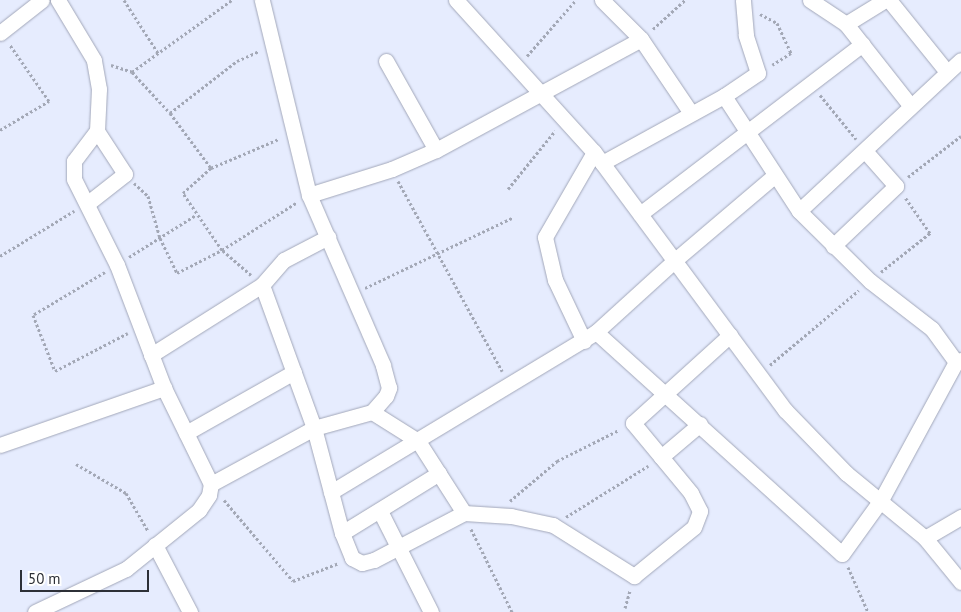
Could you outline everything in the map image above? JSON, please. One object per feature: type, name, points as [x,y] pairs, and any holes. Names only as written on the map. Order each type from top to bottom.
[{"type":"street","points":[[1,32],[42,0]]},
{"type":"street","points":[[35,612],[116,575],[199,510],[209,494],[210,484],[164,388],[117,265],[71,168],[97,131],[99,89],[94,60],[58,0]]},
{"type":"street","points":[[210,484],[314,428],[372,412],[386,396],[388,380],[353,294],[309,195],[262,0]]},
{"type":"street","points":[[456,0],[519,66],[598,158],[758,375],[814,443],[925,538],[961,582]]},
{"type":"street","points":[[602,0],[641,39],[690,113]]},
{"type":"street","points":[[811,0],[846,24],[910,105]]},
{"type":"street","points":[[846,24],[887,0],[947,72]]},
{"type":"street","points":[[724,96],[798,211],[870,281],[932,329],[958,361],[881,500],[842,554],[700,424],[590,336],[556,280],[545,238],[598,158],[724,96],[758,73],[746,35],[744,3]]},
{"type":"street","points":[[309,195],[392,169],[436,150],[541,91],[641,39]]},
{"type":"street","points":[[640,214],[862,44]]},
{"type":"street","points":[[798,211],[866,151],[910,105],[961,60]]},
{"type":"street","points":[[386,61],[436,150]]},
{"type":"street","points":[[88,203],[125,174],[97,131]]},
{"type":"street","points":[[833,246],[896,186],[866,151]]},
{"type":"street","points":[[331,492],[590,336],[675,260],[774,176]]},
{"type":"street","points":[[152,355],[262,285],[284,260],[328,237]]},
{"type":"street","points":[[262,285],[314,428],[342,534],[352,558],[368,562],[464,513],[495,514],[553,525],[634,576],[694,527],[699,519],[697,502],[633,423],[663,393],[730,335]]},
{"type":"street","points":[[186,433],[294,372]]},
{"type":"street","points":[[0,445],[164,388]]},
{"type":"street","points":[[372,412],[418,441],[464,513]]},
{"type":"street","points":[[661,458],[700,424]]},
{"type":"street","points":[[342,534],[439,473]]},
{"type":"street","points":[[380,510],[431,612]]},
{"type":"street","points":[[925,538],[961,517]]},
{"type":"street","points":[[155,545],[190,612]]},
{"type":"path","points":[[124,0],[158,53]]},
{"type":"path","points":[[211,168],[170,113],[132,72],[232,0]]},
{"type":"path","points":[[519,66],[576,0]]},
{"type":"path","points":[[641,39],[684,0]]},
{"type":"path","points":[[744,3],[777,23],[791,53],[758,73]]},
{"type":"path","points":[[0,130],[49,101],[1,32]]},
{"type":"path","points":[[170,113],[237,61],[273,45]]},
{"type":"path","points":[[810,84],[866,151]]},
{"type":"path","points":[[508,188],[565,119]]},
{"type":"path","points":[[262,285],[222,250],[196,215],[183,193],[211,168],[295,132]]},
{"type":"path","points":[[758,375],[930,233],[896,186],[961,136]]},
{"type":"path","points":[[392,169],[436,254],[510,384]]},
{"type":"path","points":[[125,174],[148,196],[160,238],[177,272],[222,250],[309,195]]},
{"type":"path","points":[[0,256],[88,203]]},
{"type":"path","points":[[140,327],[55,371],[33,314],[117,265],[196,215]]},
{"type":"path","points":[[353,294],[512,218]]},
{"type":"path","points":[[495,514],[557,461],[633,423]]},
{"type":"path","points":[[553,525],[661,458]]},
{"type":"path","points":[[76,464],[126,493],[155,545]]},
{"type":"path","points":[[210,484],[293,581],[352,558]]},
{"type":"path","points":[[464,513],[512,612]]},
{"type":"path","points":[[842,554],[868,612]]}]
